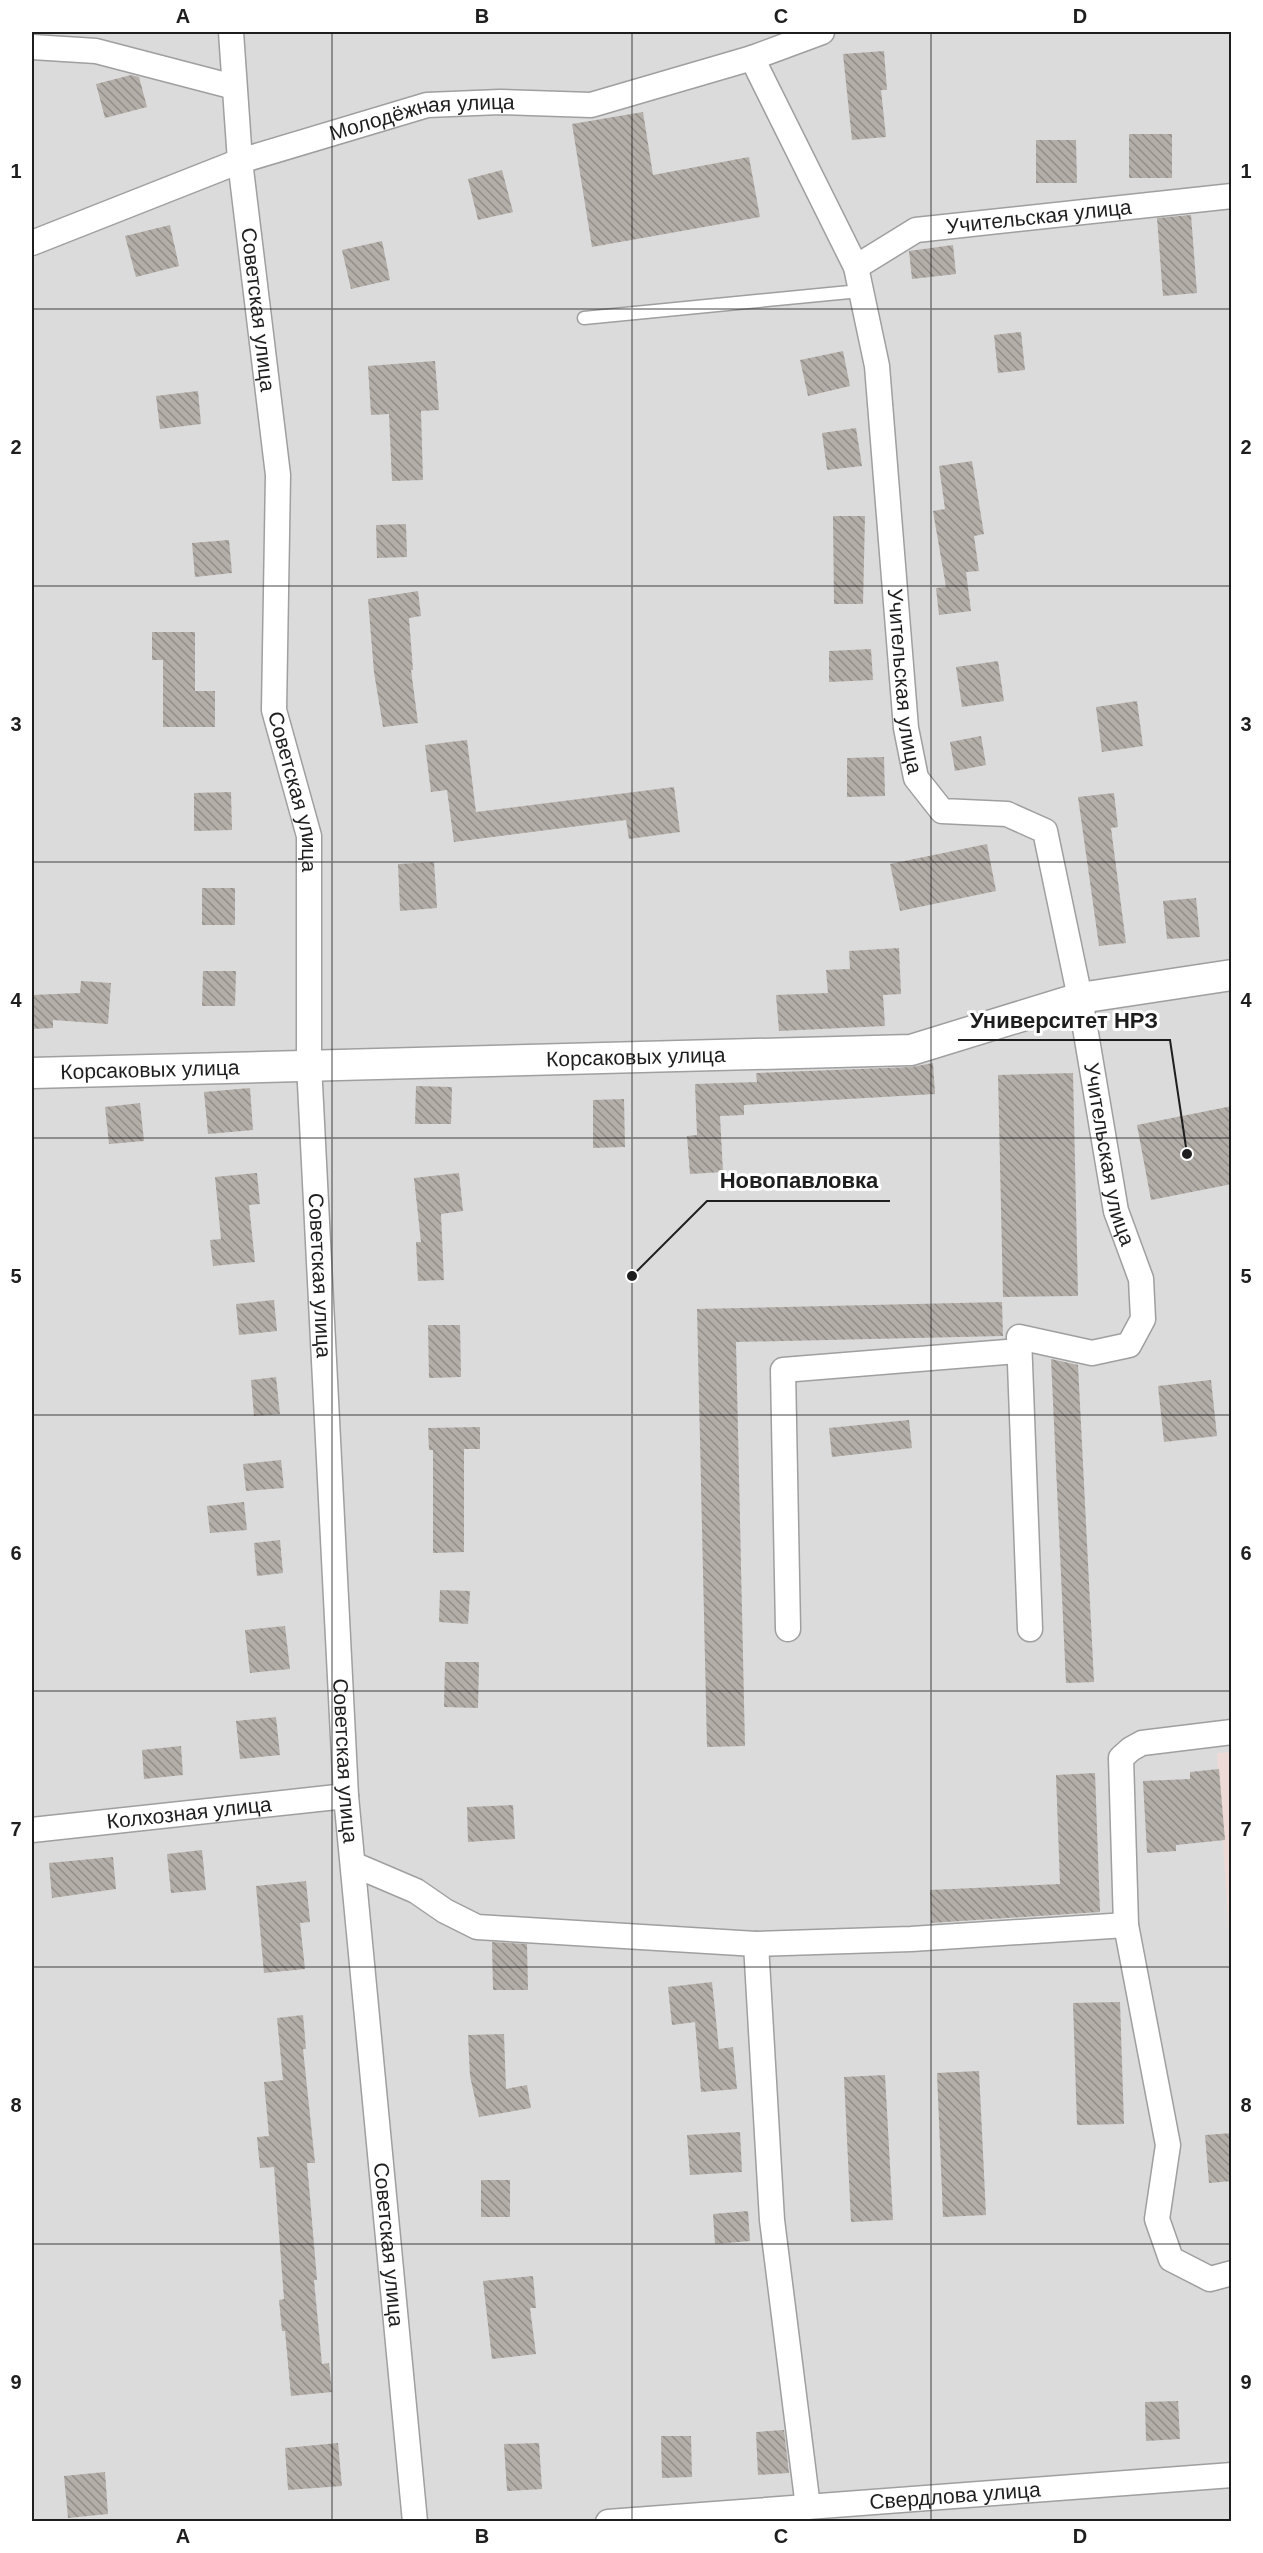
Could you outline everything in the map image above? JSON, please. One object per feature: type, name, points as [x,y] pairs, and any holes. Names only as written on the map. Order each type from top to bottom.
[{"type":"street","name":"Советская улица","points":[[231,32],[240,161],[278,475],[274,710],[309,836],[309,1064],[346,1796],[355,1865],[416,2522]]},
{"type":"street","name":"Молодёжная улица","points":[[32,243],[240,161],[427,105],[500,102],[591,105],[752,58],[822,32]]},
{"type":"street","points":[[32,47],[96,51],[234,87]]},
{"type":"street","name":"Учительская улица","points":[[752,58],[856,267],[877,366],[906,728],[916,778],[942,812],[1006,814],[1045,831],[1080,998],[1116,1211],[1141,1279],[1143,1319],[1129,1345],[1092,1353],[1019,1337],[1019,1351]]},
{"type":"street","name":"Учительская улица","points":[[856,267],[916,230],[1232,196]]},
{"type":"street","name":"Корсаковых улица","points":[[32,1073],[911,1050],[1080,998],[1232,975]]},
{"type":"street","points":[[788,1629],[783,1370],[1019,1351],[1030,1629]]},
{"type":"street","points":[[1232,1732],[1142,1743],[1121,1758],[1126,1925],[1168,2145],[1158,2219],[1171,2259],[1210,2279],[1232,2273]]},
{"type":"street","name":"Колхозная улица","points":[[32,1830],[346,1796]]},
{"type":"street","points":[[355,1865],[416,1891],[445,1911],[477,1927],[756,1944],[911,1939],[1126,1925]]},
{"type":"street","points":[[756,1944],[772,2220],[808,2507]]},
{"type":"street","name":"Свердлова улица","points":[[608,2522],[1232,2475]]},
{"type":"lane","points":[[584,318],[860,291]]},
{"type":"shaded area","points":[[32,32],[1231,32],[1231,2521],[32,2521]]},
{"type":"shaded area","points":[[1231,1752],[1231,1931],[1229,1932],[1217,1753]]},
{"type":"building","points":[[884,51],[887,90],[881,90],[886,137],[852,140],[843,54]]},
{"type":"building","points":[[131,75],[139,77],[147,107],[105,118],[96,84]]},
{"type":"building","points":[[643,112],[653,175],[749,157],[760,217],[592,247],[572,124]]},
{"type":"building","points":[[1129,134],[1172,134],[1172,178],[1129,178]]},
{"type":"building","points":[[1036,140],[1076,140],[1077,183],[1036,183]]},
{"type":"building","points":[[502,170],[513,212],[478,220],[468,179]]},
{"type":"building","points":[[1191,215],[1197,293],[1163,296],[1157,218]]},
{"type":"building","points":[[170,225],[179,266],[136,277],[125,236]]},
{"type":"building","points":[[382,241],[390,280],[351,289],[342,250]]},
{"type":"building","points":[[953,245],[956,274],[912,279],[909,251]]},
{"type":"building","points":[[1021,332],[1025,370],[998,373],[994,335]]},
{"type":"building","points":[[843,351],[850,386],[808,396],[800,360]]},
{"type":"building","points":[[435,361],[439,410],[421,411],[423,480],[392,481],[389,414],[371,415],[368,366]]},
{"type":"building","points":[[198,391],[201,424],[160,429],[156,396]]},
{"type":"building","points":[[856,428],[862,466],[827,470],[822,433]]},
{"type":"building","points":[[972,461],[984,534],[974,536],[979,571],[966,572],[971,611],[939,615],[936,588],[946,587],[933,511],[945,509],[939,466]]},
{"type":"building","points":[[833,516],[865,516],[863,604],[834,604]]},
{"type":"building","points":[[406,524],[407,557],[377,558],[376,525]]},
{"type":"building","points":[[229,540],[232,573],[195,577],[192,543]]},
{"type":"building","points":[[418,591],[421,616],[409,618],[413,670],[411,670],[418,723],[383,727],[374,672],[368,599]]},
{"type":"building","points":[[152,632],[195,632],[195,691],[215,691],[215,727],[163,727],[163,660],[152,660]]},
{"type":"building","points":[[871,649],[873,680],[829,682],[829,651]]},
{"type":"building","points":[[998,661],[1004,701],[962,707],[956,667]]},
{"type":"building","points":[[1137,701],[1143,746],[1102,752],[1096,707]]},
{"type":"building","points":[[981,736],[986,765],[955,771],[950,742]]},
{"type":"building","points":[[467,740],[476,812],[674,787],[680,832],[629,839],[626,820],[454,842],[447,790],[431,792],[425,745]]},
{"type":"building","points":[[884,757],[885,796],[847,797],[847,758]]},
{"type":"building","points":[[231,792],[232,830],[194,831],[194,793]]},
{"type":"building","points":[[1114,793],[1118,827],[1111,828],[1126,943],[1099,946],[1078,797]]},
{"type":"building","points":[[987,844],[996,891],[900,911],[890,864]]},
{"type":"building","points":[[434,862],[437,908],[400,911],[398,864]]},
{"type":"building","points":[[202,888],[235,888],[235,925],[202,925]]},
{"type":"building","points":[[1196,898],[1200,937],[1167,939],[1163,901]]},
{"type":"building","points":[[899,948],[901,994],[883,995],[885,1026],[779,1031],[776,995],[828,993],[826,970],[850,969],[849,951]]},
{"type":"building","points":[[203,971],[236,971],[235,1006],[202,1006]]},
{"type":"building","points":[[81,981],[111,983],[108,1024],[53,1020],[53,1028],[32,1029],[32,995],[80,993]]},
{"type":"building","points":[[933,1063],[935,1094],[744,1105],[744,1115],[720,1116],[723,1172],[690,1174],[687,1136],[697,1135],[695,1084],[757,1082],[756,1073],[911,1067]]},
{"type":"building","points":[[1073,1073],[1078,1296],[1003,1297],[998,1075]]},
{"type":"building","points":[[416,1086],[452,1087],[451,1124],[415,1124]]},
{"type":"building","points":[[250,1088],[253,1130],[208,1134],[204,1092]]},
{"type":"building","points":[[624,1099],[625,1147],[593,1148],[593,1100]]},
{"type":"building","points":[[140,1103],[144,1141],[109,1144],[105,1107]]},
{"type":"building","points":[[1232,1106],[1232,1184],[1151,1200],[1137,1125]]},
{"type":"building","points":[[257,1173],[260,1204],[249,1205],[255,1262],[213,1266],[210,1240],[221,1239],[215,1177]]},
{"type":"building","points":[[459,1173],[463,1211],[441,1214],[444,1280],[418,1281],[416,1242],[421,1242],[414,1178]]},
{"type":"building","points":[[274,1300],[277,1331],[239,1335],[236,1304]]},
{"type":"building","points":[[1002,1302],[1003,1336],[736,1342],[745,1746],[707,1747],[697,1309]]},
{"type":"building","points":[[428,1325],[460,1325],[461,1377],[429,1378]]},
{"type":"building","points":[[1051,1359],[1078,1365],[1094,1682],[1066,1683]]},
{"type":"building","points":[[276,1377],[280,1414],[254,1416],[251,1380]]},
{"type":"building","points":[[1211,1380],[1217,1436],[1164,1442],[1158,1386]]},
{"type":"building","points":[[909,1420],[912,1448],[832,1457],[829,1428]]},
{"type":"building","points":[[480,1427],[480,1449],[464,1449],[464,1552],[433,1553],[433,1450],[429,1450],[428,1428]]},
{"type":"building","points":[[281,1460],[284,1488],[246,1491],[243,1464]]},
{"type":"building","points":[[244,1502],[247,1530],[210,1533],[207,1506]]},
{"type":"building","points":[[280,1540],[283,1573],[257,1576],[254,1543]]},
{"type":"building","points":[[440,1590],[470,1591],[468,1624],[439,1622]]},
{"type":"building","points":[[285,1626],[290,1669],[250,1673],[245,1630]]},
{"type":"building","points":[[445,1662],[479,1662],[478,1708],[444,1707]]},
{"type":"building","points":[[276,1717],[280,1755],[240,1759],[236,1721]]},
{"type":"building","points":[[181,1746],[183,1775],[144,1779],[142,1750]]},
{"type":"building","points":[[1219,1769],[1225,1840],[1176,1845],[1176,1851],[1147,1853],[1143,1781],[1190,1779],[1190,1772]]},
{"type":"building","points":[[1095,1773],[1100,1912],[931,1923],[930,1890],[1060,1884],[1056,1775]]},
{"type":"building","points":[[513,1805],[515,1839],[468,1842],[467,1807]]},
{"type":"building","points":[[202,1850],[206,1890],[171,1893],[167,1854]]},
{"type":"building","points":[[113,1857],[116,1889],[52,1898],[49,1863]]},
{"type":"building","points":[[306,1881],[310,1922],[300,1923],[305,1969],[264,1973],[256,1886]]},
{"type":"building","points":[[492,1942],[527,1944],[528,1990],[493,1990]]},
{"type":"building","points":[[712,1982],[719,2049],[733,2047],[737,2089],[701,2092],[695,2022],[672,2025],[668,1987]]},
{"type":"building","points":[[1120,2002],[1124,2124],[1077,2125],[1073,2003]]},
{"type":"building","points":[[303,2015],[306,2049],[303,2049],[315,2163],[307,2163],[317,2280],[314,2280],[322,2364],[329,2363],[332,2392],[291,2396],[285,2331],[282,2331],[279,2300],[284,2299],[274,2167],[260,2168],[257,2137],[269,2136],[264,2082],[283,2080],[277,2018]]},
{"type":"building","points":[[504,2034],[506,2089],[527,2085],[531,2108],[479,2117],[470,2076],[468,2035]]},
{"type":"building","points":[[979,2071],[986,2215],[943,2217],[937,2073]]},
{"type":"building","points":[[885,2075],[893,2220],[851,2222],[844,2077]]},
{"type":"building","points":[[740,2132],[742,2172],[690,2175],[687,2135]]},
{"type":"building","points":[[1232,2133],[1232,2181],[1209,2183],[1205,2135]]},
{"type":"building","points":[[481,2180],[510,2180],[510,2217],[481,2217]]},
{"type":"building","points":[[748,2211],[750,2241],[715,2244],[713,2214]]},
{"type":"building","points":[[533,2276],[536,2308],[530,2308],[536,2354],[492,2359],[483,2281]]},
{"type":"building","points":[[1178,2401],[1180,2439],[1146,2441],[1145,2402]]},
{"type":"building","points":[[784,2430],[789,2473],[758,2475],[756,2432]]},
{"type":"building","points":[[661,2436],[691,2436],[692,2477],[662,2478]]},
{"type":"building","points":[[338,2443],[342,2486],[288,2490],[285,2448]]},
{"type":"building","points":[[539,2443],[542,2489],[507,2491],[504,2444]]},
{"type":"building","points":[[105,2472],[108,2514],[68,2518],[64,2476]]},
{"type":"place","name":"Университет НРЗ","points":[[1187,1154]]},
{"type":"place","name":"Новопавловка","points":[[632,1276]]}]
